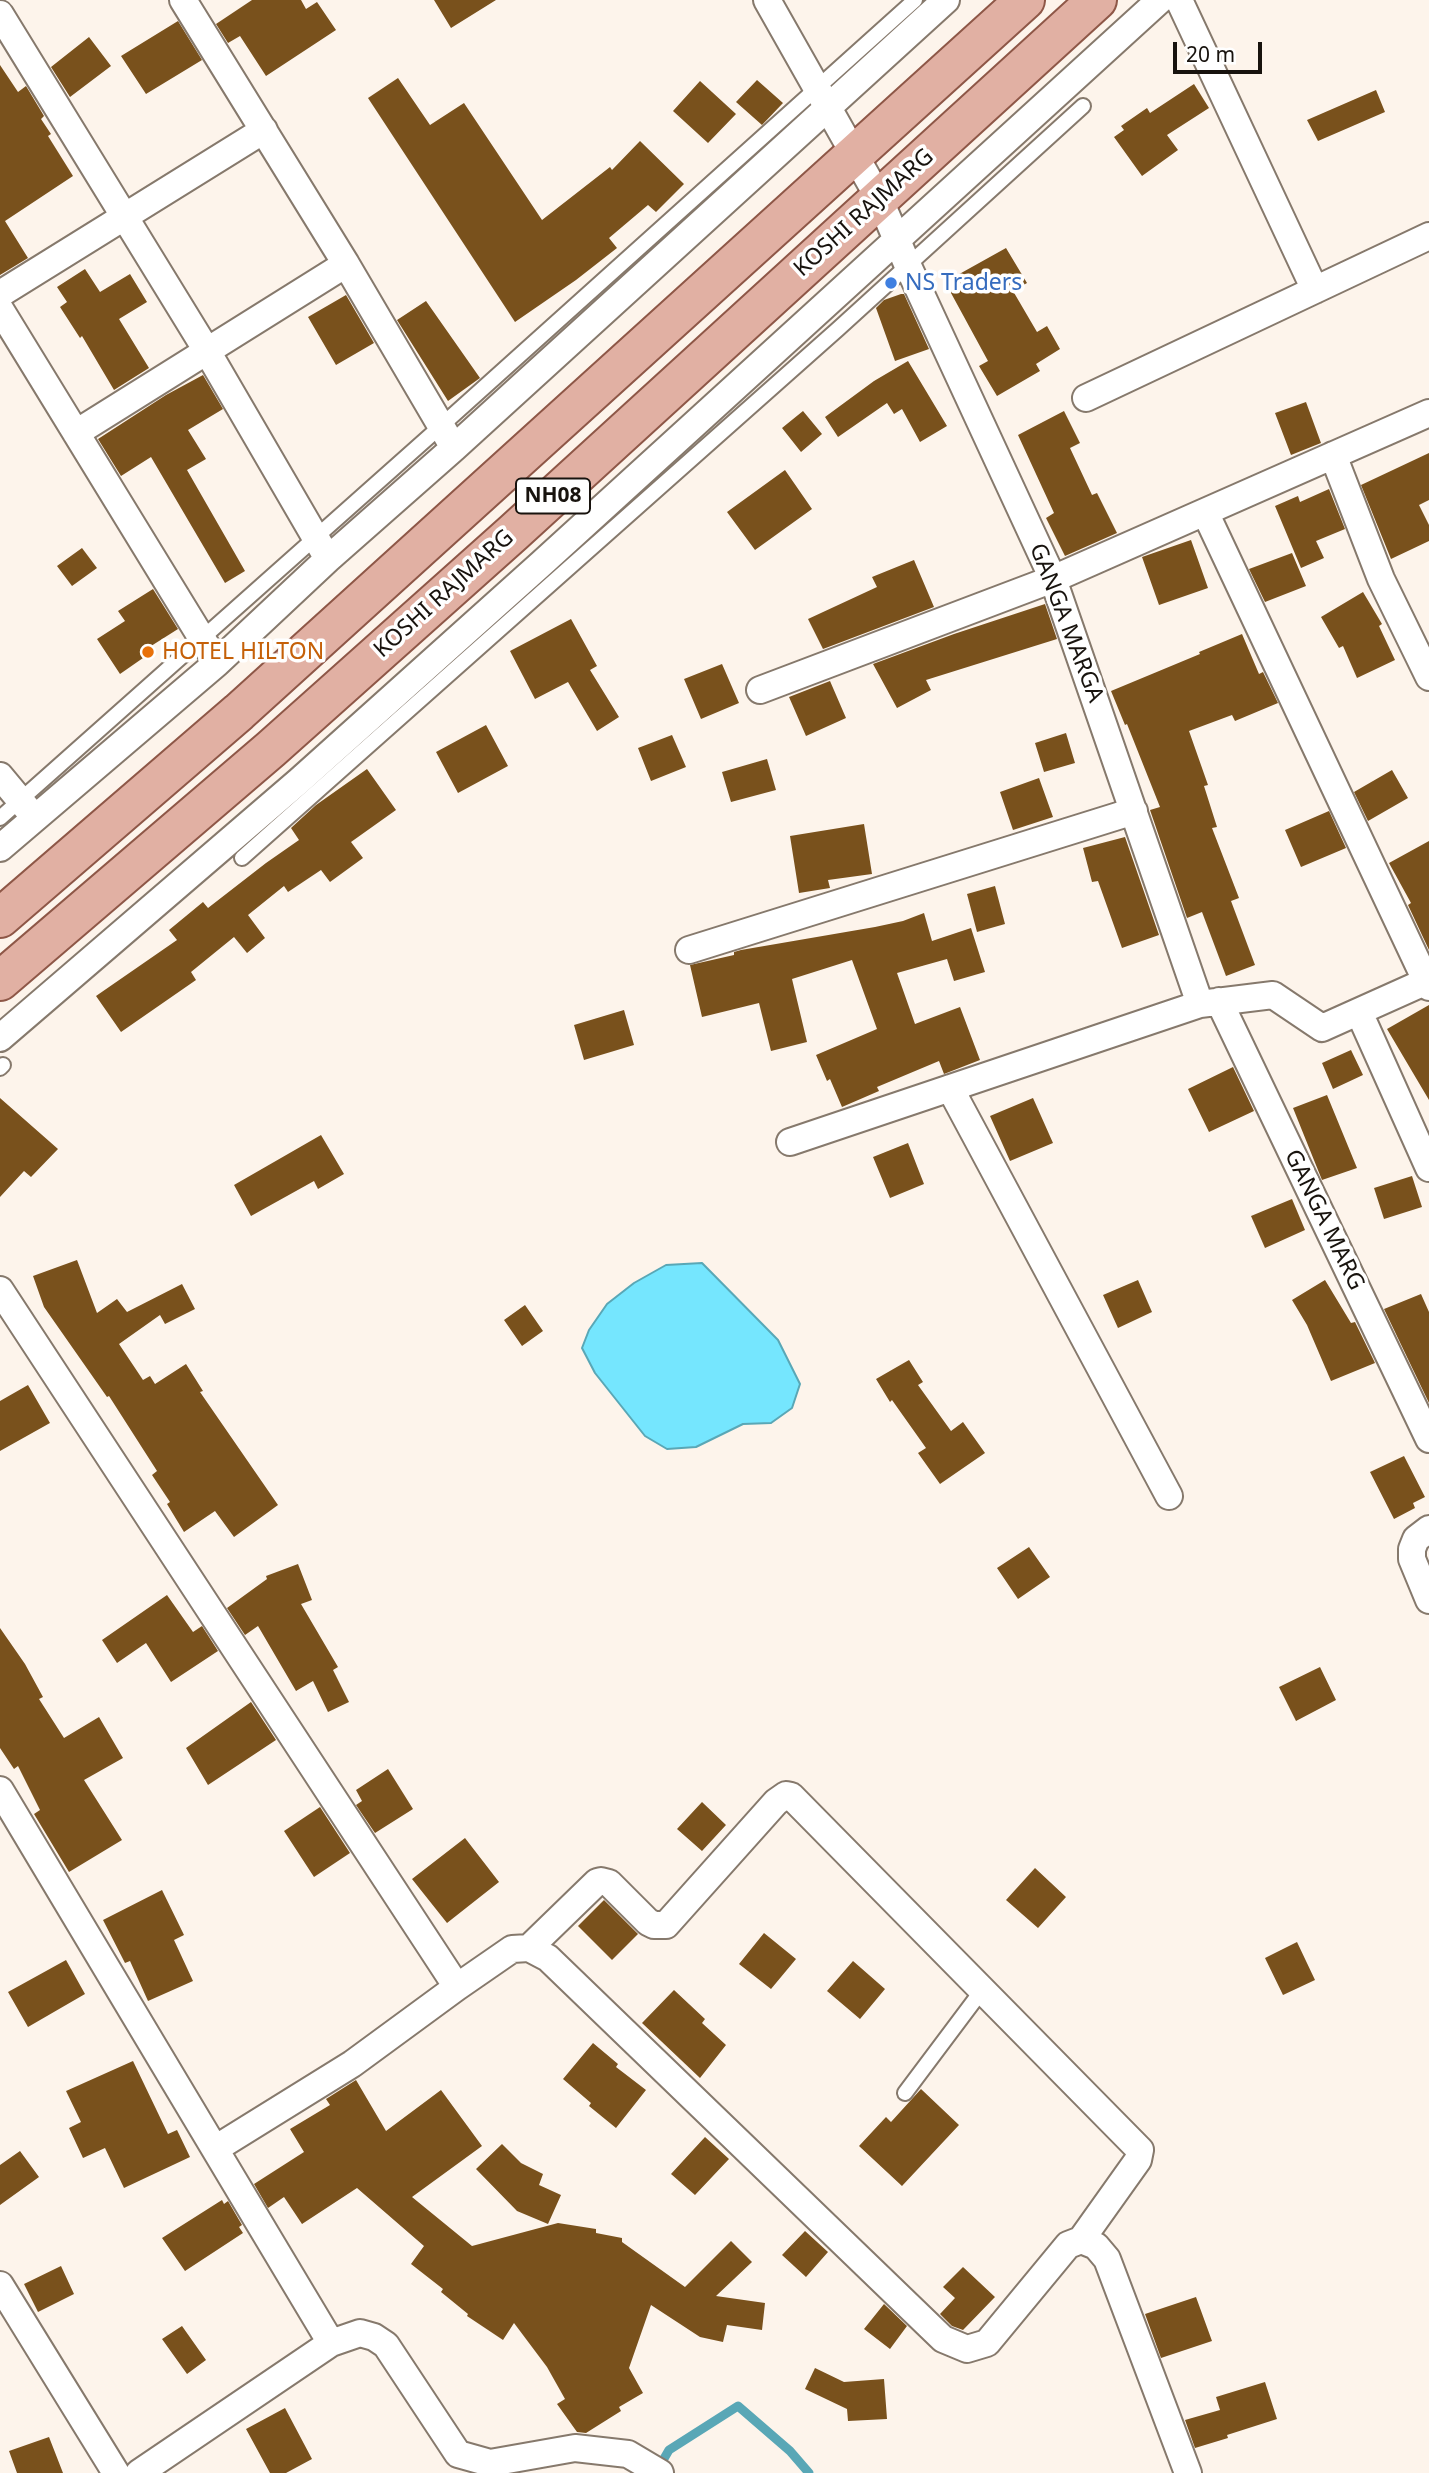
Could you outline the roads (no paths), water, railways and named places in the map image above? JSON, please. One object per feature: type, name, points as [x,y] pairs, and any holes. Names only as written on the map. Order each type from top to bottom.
[{"type":"main road","name":"NH08","points":[[0,918],[239,712],[1025,0]]},
{"type":"main road","name":"KOSHI RAJMARG","points":[[0,981],[271,749],[513,533],[1097,0]]},
{"type":"street","points":[[183,0],[346,264],[447,437]]},
{"type":"street","name":"GANGA MARGA","points":[[766,0],[879,198],[1053,579],[1134,811],[1210,1002]]},
{"type":"street","points":[[0,848],[18,812],[217,663],[322,548],[823,98],[946,0]]},
{"type":"street","points":[[5,1022],[299,780],[541,564],[1160,0]]},
{"type":"street","points":[[1187,4],[1315,290]]},
{"type":"street","points":[[0,14],[208,351],[322,548]]},
{"type":"street","points":[[0,295],[264,130]]},
{"type":"street","points":[[1086,398],[1429,236]]},
{"type":"street","points":[[76,433],[346,264]]},
{"type":"street","points":[[0,309],[217,663]]},
{"type":"street","points":[[760,690],[1053,579],[1429,413]]},
{"type":"street","points":[[1333,455],[1381,579],[1429,677]]},
{"type":"street","points":[[790,1142],[1210,1002],[1273,995],[1322,1028],[1428,983],[1205,512]]},
{"type":"street","points":[[0,776],[18,812]]},
{"type":"street","points":[[689,950],[1134,811]]},
{"type":"street","name":"GANGA MARG","points":[[1210,1002],[1422,1409],[1429,1439]]},
{"type":"street","points":[[1359,1012],[1429,1168]]},
{"type":"street","points":[[950,1088],[1169,1496]]},
{"type":"street","points":[[0,1290],[457,1987]]},
{"type":"street","points":[[1429,1529],[1416,1539],[1412,1549],[1412,1559],[1429,1600]]},
{"type":"street","points":[[0,1790],[331,2343]]},
{"type":"street","points":[[215,2149],[352,2064],[512,1949],[529,1948],[548,1958],[943,2339],[967,2349],[987,2343],[1057,2257],[1068,2245],[1081,2239],[1138,2160],[1140,2150],[791,1796],[780,1797],[666,1925],[648,1922],[609,1882],[601,1881],[529,1948]]},
{"type":"street","points":[[1081,2239],[1096,2246],[1107,2259],[1188,2473]]},
{"type":"street","points":[[0,2285],[116,2473]]},
{"type":"street","points":[[139,2473],[331,2343],[360,2333],[374,2337],[386,2345],[458,2454],[490,2463],[575,2448],[628,2454],[660,2473]]},
{"type":"lane","points":[[823,98],[915,0]]},
{"type":"lane","points":[[242,858],[908,266],[1083,106]]},
{"type":"lane","points":[[18,812],[202,639],[322,548]]},
{"type":"lane","points":[[905,2093],[983,1989]]},
{"type":"water","points":[[702,1263],[778,1340],[800,1384],[792,1408],[771,1423],[743,1424],[696,1447],[667,1449],[645,1436],[595,1373],[582,1348],[589,1330],[607,1304],[634,1283],[666,1265]]},
{"type":"waterway","points":[[658,2469],[669,2450],[738,2406],[790,2451],[809,2473]]},
{"type":"place","name":"NS Traders","points":[[891,283]]},
{"type":"place","name":"HOTEL HILTON","points":[[148,652]]}]
